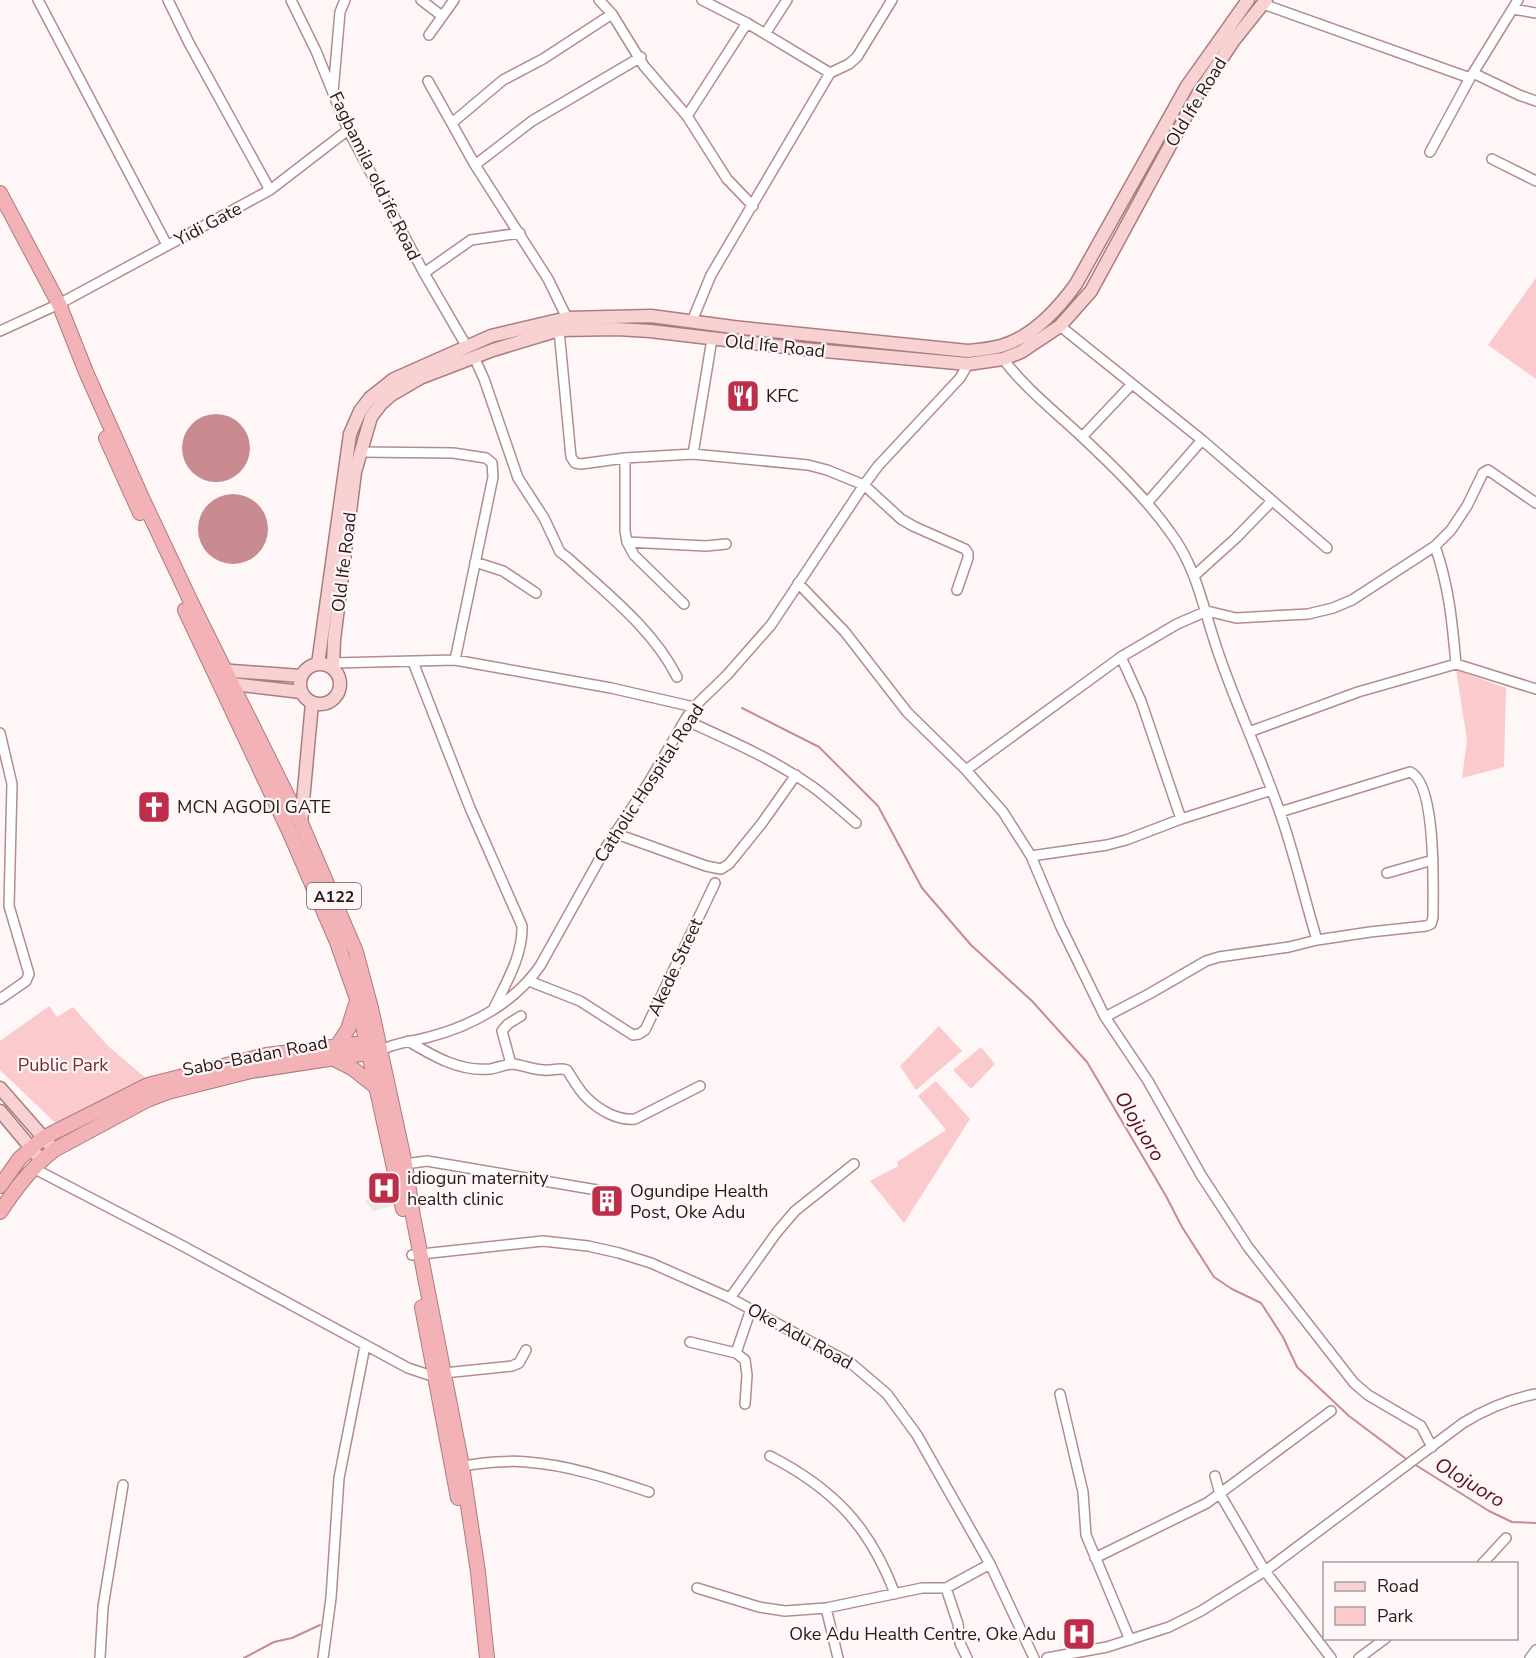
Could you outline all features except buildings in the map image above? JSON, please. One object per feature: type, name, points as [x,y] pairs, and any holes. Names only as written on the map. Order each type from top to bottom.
[{"type":"highway","name":"A122","points":[[0,193],[86,372],[223,677],[337,942],[357,999],[405,1164],[417,1254],[467,1527],[487,1658]]},
{"type":"highway","name":"A122","points":[[0,210],[54,306]]},
{"type":"highway","name":"A122","points":[[223,677],[301,823],[356,952],[371,1008],[376,1086],[417,1254]]},
{"type":"highway","points":[[357,999],[351,1021],[328,1053],[376,1086]]},
{"type":"highway","name":"Sabo-Badan Road","points":[[0,1212],[20,1183],[54,1150],[147,1100],[168,1092],[251,1071],[328,1053],[372,1047]]},
{"type":"highway","name":"Sabo-Badan Road","points":[[0,1186],[9,1171],[30,1148],[43,1138],[139,1089],[170,1078],[266,1054],[328,1053]]},
{"type":"highway","name":"A122","points":[[439,1375],[462,1466],[479,1658]]},
{"type":"main road","name":"Old Ife Road","points":[[312,704],[327,704],[339,693],[339,677],[333,666],[334,640],[353,488],[360,452],[371,417],[391,395],[471,352],[491,336],[567,318],[651,316],[808,333],[875,343],[968,351],[1000,346],[1016,340],[1046,319],[1076,284],[1187,86],[1248,0]]},
{"type":"main road","name":"Old Ife Road","points":[[318,664],[350,434],[360,411],[370,398],[394,379],[471,352],[560,330],[650,331],[968,364],[1003,359],[1038,342],[1060,326],[1091,291],[1198,94],[1234,40],[1264,2]]},
{"type":"main road","points":[[650,331],[651,316]]},
{"type":"main road","points":[[301,692],[301,676],[308,668],[318,664],[333,666]]},
{"type":"main road","points":[[223,677],[301,676]]},
{"type":"main road","points":[[223,677],[301,692],[312,704],[301,823]]},
{"type":"main road","points":[[0,1088],[54,1150]]},
{"type":"main road","points":[[0,1112],[30,1148],[37,1164]]},
{"type":"street","points":[[38,0],[167,245]]},
{"type":"street","points":[[168,0],[189,43],[270,190]]},
{"type":"street","name":"Fagbamila old ife Road","points":[[291,0],[316,51],[348,130],[424,273],[471,352],[484,379],[518,478],[544,518],[560,552],[645,631],[668,659],[677,677]]},
{"type":"street","points":[[333,94],[340,12],[345,0]]},
{"type":"street","points":[[421,0],[442,16]]},
{"type":"street","points":[[429,35],[454,0]]},
{"type":"street","points":[[599,0],[612,15],[644,66],[687,116],[727,179],[753,206]]},
{"type":"street","points":[[702,0],[747,23],[830,74]]},
{"type":"street","points":[[765,34],[787,0]]},
{"type":"street","points":[[692,321],[711,275],[830,74],[849,64],[856,57],[892,0]]},
{"type":"street","points":[[1430,152],[1471,76],[1518,0]]},
{"type":"street","points":[[1264,2],[1536,101]]},
{"type":"street","points":[[1513,9],[1536,13]]},
{"type":"street","points":[[452,123],[503,80],[543,59],[612,15]]},
{"type":"street","points":[[687,116],[747,23]]},
{"type":"street","points":[[476,165],[532,121],[640,57]]},
{"type":"street","points":[[428,81],[476,165],[548,279],[567,318]]},
{"type":"street","name":"Yidi Gate","points":[[0,331],[54,306],[270,190],[348,130]]},
{"type":"street","points":[[1491,159],[1536,181]]},
{"type":"street","points":[[424,273],[471,240],[520,232]]},
{"type":"street","points":[[1060,326],[1202,440],[1271,502],[1327,548]]},
{"type":"street","points":[[560,330],[571,457],[574,463],[693,454],[791,462],[827,470],[864,485],[907,523],[965,549],[968,558],[957,591]]},
{"type":"street","points":[[693,454],[712,339]]},
{"type":"street","points":[[1003,359],[1022,383],[1082,437],[1147,503],[1170,531],[1194,576],[1207,611],[1217,650],[1280,812],[1317,940]]},
{"type":"street","name":"Catholic Hospital Road","points":[[372,1047],[451,1031],[493,1010],[529,981],[540,966],[614,833],[653,775],[694,707],[771,624],[878,466],[960,378],[968,364]]},
{"type":"street","points":[[1082,437],[1132,384]]},
{"type":"street","points":[[1147,503],[1202,440]]},
{"type":"street","points":[[360,452],[453,453],[486,458],[492,464],[493,477],[456,660]]},
{"type":"street","points":[[625,458],[627,542],[634,555],[684,604]]},
{"type":"street","points":[[966,770],[1121,657],[1177,624],[1207,611],[1236,618],[1308,614],[1333,608],[1352,600],[1435,546],[1460,519],[1483,474],[1488,470],[1536,503]]},
{"type":"street","points":[[1194,576],[1271,502]]},
{"type":"street","points":[[627,542],[706,546],[726,544]]},
{"type":"street","points":[[1435,546],[1450,597],[1456,664]]},
{"type":"street","points":[[475,562],[502,571],[536,593]]},
{"type":"street","points":[[798,583],[845,632],[907,712],[966,770],[1003,812],[1031,856],[1060,925],[1105,1017],[1148,1081],[1201,1175],[1248,1247],[1354,1383],[1368,1395],[1421,1426],[1432,1447]]},
{"type":"street","points":[[1121,657],[1141,701],[1180,819]]},
{"type":"street","points":[[333,666],[456,660],[611,688],[694,707]]},
{"type":"street","points":[[413,662],[470,808],[522,926],[521,942],[513,967],[493,1010]]},
{"type":"street","points":[[1249,732],[1358,692],[1456,664],[1536,688]]},
{"type":"street","points":[[685,720],[751,750],[796,775],[856,823]]},
{"type":"street","points":[[0,733],[12,784],[5,878],[9,906],[29,974],[26,981],[0,999]]},
{"type":"street","points":[[1105,1017],[1206,961],[1317,940],[1431,924],[1433,860],[1429,808],[1421,782],[1415,774],[1410,772],[1280,812]]},
{"type":"street","points":[[614,833],[706,866],[722,869],[729,864],[762,823],[796,775]]},
{"type":"street","points":[[1031,856],[1107,845],[1272,790]]},
{"type":"street","points":[[1387,873],[1433,860]]},
{"type":"street","name":"Akede Street","points":[[529,981],[580,1001],[624,1030],[633,1035],[639,1034],[645,1030],[715,883]]},
{"type":"street","points":[[0,897],[9,906]]},
{"type":"street","points":[[511,1064],[502,1031],[520,1016]]},
{"type":"street","points":[[408,1041],[432,1056],[452,1064],[491,1069],[511,1064],[544,1070],[560,1068],[567,1070],[586,1098],[616,1117],[626,1120],[635,1119],[700,1086]]},
{"type":"street","points":[[405,1164],[427,1161],[597,1190]]},
{"type":"street","points":[[37,1164],[408,1368],[439,1375],[512,1366],[519,1363],[526,1350]]},
{"type":"street","points":[[730,1298],[777,1232],[795,1211],[854,1164]]},
{"type":"street","name":"Oke Adu Road","points":[[417,1254],[524,1242],[565,1242],[620,1253],[651,1263],[730,1298],[852,1364],[888,1394],[917,1435],[990,1564],[1034,1658]]},
{"type":"street","points":[[736,1353],[751,1309]]},
{"type":"street","points":[[690,1342],[736,1353],[745,1360],[747,1375],[745,1404]]},
{"type":"street","points":[[323,1658],[332,1598],[339,1478],[365,1346]]},
{"type":"street","points":[[1047,1658],[1107,1647],[1130,1640],[1169,1627],[1201,1611],[1265,1571],[1463,1422],[1504,1402],[1536,1394]]},
{"type":"street","points":[[1060,1395],[1083,1492],[1086,1535],[1130,1640]]},
{"type":"street","points":[[1095,1558],[1207,1503],[1331,1411]]},
{"type":"street","points":[[770,1456],[801,1472],[842,1506],[875,1548],[895,1594]]},
{"type":"street","points":[[462,1466],[493,1462],[549,1465],[601,1476],[649,1492]]},
{"type":"street","points":[[1215,1476],[1220,1494],[1265,1571],[1331,1658]]},
{"type":"street","points":[[100,1658],[103,1606],[123,1485]]},
{"type":"street","points":[[1483,1562],[1506,1538]]},
{"type":"street","points":[[697,1588],[759,1607],[785,1611],[826,1608],[922,1588],[946,1588],[990,1564]]},
{"type":"street","points":[[946,1588],[958,1624],[960,1642],[967,1658]]},
{"type":"street","points":[[826,1608],[838,1658]]},
{"type":"street","points":[[1359,1658],[1383,1640]]},
{"type":"street","points":[[1530,1658],[1536,1650]]},
{"type":"shaded area","points":[[223,414],[235,420],[244,429],[250,441],[248,461],[240,472],[223,482],[209,482],[192,472],[184,461],[182,441],[192,424],[203,416]]},
{"type":"shaded area","points":[[233,494],[246,497],[258,504],[265,516],[268,529],[265,542],[258,554],[246,561],[233,564],[220,561],[208,554],[201,542],[198,529],[201,516],[208,504],[220,497]]},
{"type":"shaded area","name":"idiogun maternity health clinic","points":[[389,1175],[395,1205],[373,1211],[365,1202]]},
{"type":"green space","points":[[1536,278],[1536,379],[1488,345]]},
{"type":"green space","points":[[1456,670],[1506,688],[1504,767],[1462,778],[1467,740]]},
{"type":"green space","name":"Public Park","points":[[49,1006],[57,1017],[73,1007],[108,1046],[155,1086],[66,1133],[0,1070],[0,1041]]},
{"type":"green space","points":[[939,1026],[962,1051],[916,1090],[900,1066]]},
{"type":"green space","points":[[981,1047],[995,1064],[971,1089],[953,1070]]},
{"type":"green space","points":[[936,1081],[970,1119],[904,1223],[870,1181],[898,1166],[897,1162],[946,1130],[918,1096]]},
{"type":"waterway","name":"Olojuoro","points":[[742,708],[819,747],[878,806],[922,888],[971,945],[1032,1001],[1087,1062],[1182,1227],[1214,1277],[1261,1303],[1283,1337],[1297,1367],[1349,1416],[1409,1461]]},
{"type":"waterway","name":"Olojuoro","points":[[1414,1464],[1489,1511],[1512,1522],[1536,1523]]},
{"type":"waterway","points":[[244,1658],[274,1642],[292,1638],[320,1625]]},
{"type":"place","name":"KFC","points":[[743,396]]},
{"type":"place","name":"MCN AGODI GATE","points":[[154,807]]},
{"type":"place","name":"idiogun maternity health clinic","points":[[384,1188]]},
{"type":"place","name":"Ogundipe Health Post, Oke Adu","points":[[607,1201]]},
{"type":"place","name":"Oke Adu Health Centre, Oke Adu","points":[[1079,1634]]}]
